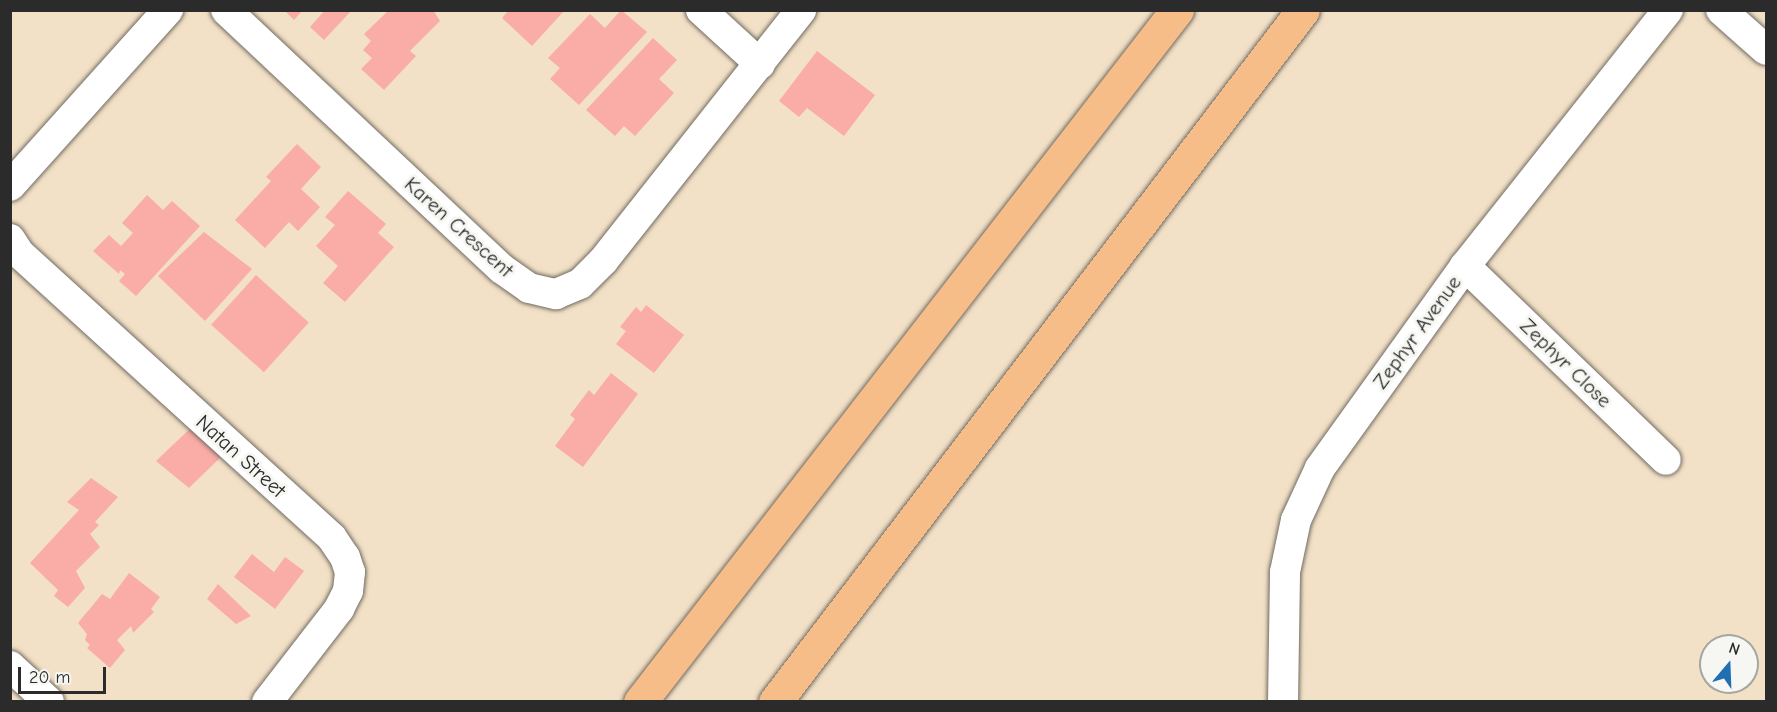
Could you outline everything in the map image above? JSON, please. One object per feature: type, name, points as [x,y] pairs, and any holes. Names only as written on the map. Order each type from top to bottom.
[{"type":"highway","points":[[640,702],[1177,10]]},
{"type":"highway","points":[[775,702],[1303,10]]},
{"type":"street","points":[[10,186],[168,10]]},
{"type":"street","name":"Karen Crescent","points":[[226,10],[502,269],[529,288],[556,294],[580,284],[603,261],[801,10]]},
{"type":"street","points":[[701,10],[760,64]]},
{"type":"street","name":"Zephyr Avenue","points":[[1283,702],[1285,572],[1296,520],[1307,493],[1354,419],[1466,266],[1668,10]]},
{"type":"street","points":[[1721,10],[1767,50]]},
{"type":"street","name":"Natan Street","points":[[10,239],[19,253],[332,538],[345,557],[350,572],[348,591],[339,609],[267,702]]},
{"type":"street","name":"Zephyr Close","points":[[1466,266],[1666,460]]},
{"type":"street","points":[[10,666],[49,702]]},
{"type":"building","points":[[284,10],[303,10],[294,20]]},
{"type":"building","points":[[325,10],[352,10],[324,40],[310,27]]},
{"type":"building","points":[[389,10],[433,10],[440,21],[410,51],[416,56],[384,90],[361,69],[372,58],[363,50],[371,41],[364,34]]},
{"type":"building","points":[[509,10],[565,10],[532,46],[502,18]]},
{"type":"building","points":[[621,10],[647,32],[579,105],[550,79],[560,68],[548,58],[590,14],[605,28]]},
{"type":"building","points":[[653,38],[677,60],[659,79],[674,93],[635,136],[624,126],[615,136],[586,110]]},
{"type":"building","points":[[817,51],[875,95],[844,136],[807,108],[799,117],[779,101]]},
{"type":"building","points":[[297,144],[321,167],[301,189],[320,207],[298,231],[289,222],[265,248],[235,220],[271,181],[266,177]]},
{"type":"building","points":[[348,191],[386,224],[378,233],[394,247],[345,302],[323,283],[338,266],[316,246],[335,225],[325,217]]},
{"type":"building","points":[[147,195],[163,210],[172,201],[200,226],[136,296],[119,281],[125,274],[120,270],[119,274],[93,251],[109,235],[121,246],[133,233],[122,223]]},
{"type":"building","points":[[204,232],[252,269],[205,321],[158,276]]},
{"type":"building","points":[[256,275],[309,323],[264,372],[211,325]]},
{"type":"building","points":[[646,305],[684,335],[654,373],[616,344],[626,331],[620,327],[636,307],[641,312]]},
{"type":"building","points":[[611,373],[638,394],[583,467],[555,446],[575,419],[570,415],[589,390],[594,395]]},
{"type":"building","points":[[197,422],[229,449],[189,488],[156,461]]},
{"type":"building","points":[[91,478],[118,497],[95,522],[99,525],[90,534],[100,547],[76,571],[85,588],[68,607],[54,596],[58,590],[30,563],[79,510],[67,502]]},
{"type":"building","points":[[252,554],[274,572],[285,557],[304,571],[275,609],[234,577]]},
{"type":"building","points":[[129,573],[160,597],[151,609],[154,612],[133,633],[131,626],[117,640],[125,650],[110,668],[87,648],[90,645],[85,640],[87,634],[78,623],[102,594],[110,599]]},
{"type":"building","points":[[218,584],[251,616],[236,624],[207,599]]}]
